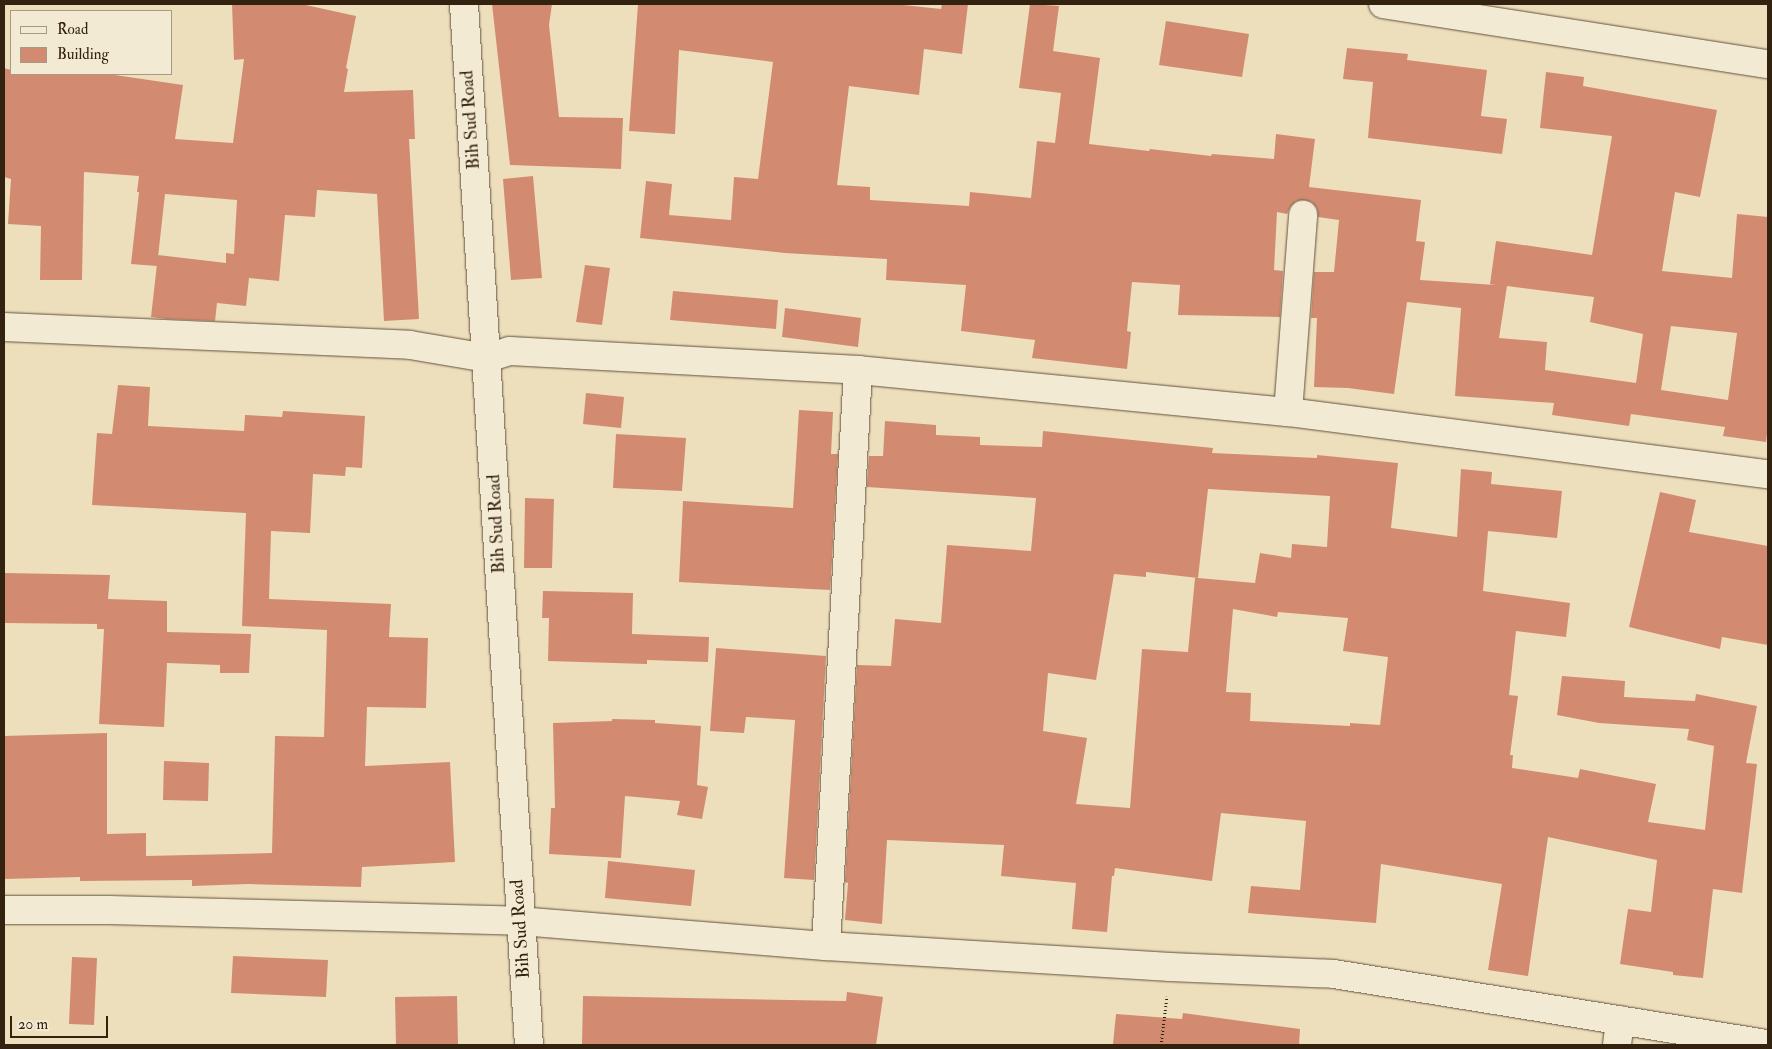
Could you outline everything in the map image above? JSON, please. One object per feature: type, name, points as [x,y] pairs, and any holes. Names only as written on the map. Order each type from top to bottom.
[{"type":"street","name":"Bih Sud Road","points":[[464,4],[529,1045]]},
{"type":"street","points":[[1383,4],[1768,64]]},
{"type":"street","points":[[1288,412],[1304,216]]},
{"type":"street","points":[[4,327],[410,345],[487,358],[510,351],[858,370],[1288,412],[1768,474]]},
{"type":"street","points":[[826,946],[858,370]]},
{"type":"street","points":[[4,910],[109,910],[520,921],[826,946],[1170,968],[1334,974],[1619,1033],[1768,1044]]},
{"type":"path","points":[[1162,1045],[1170,968]]},
{"type":"building","points":[[232,4],[301,4],[356,16],[346,68],[348,69],[344,92],[413,90],[415,139],[409,139],[419,319],[384,321],[377,194],[317,190],[315,217],[285,215],[279,281],[249,278],[246,306],[217,303],[215,321],[151,317],[157,266],[131,264],[139,176],[84,172],[82,280],[40,280],[41,226],[8,224],[11,179],[4,177],[4,68],[10,70],[10,75],[115,75],[183,85],[175,139],[233,143],[244,59],[234,60]],"holes":[[[165,194],[237,200],[234,254],[226,253],[226,263],[158,255]]]},
{"type":"building","points":[[492,4],[552,4],[549,25],[559,117],[623,118],[621,169],[510,165]]},
{"type":"building","points":[[638,4],[894,4],[941,9],[942,4],[968,4],[962,54],[924,49],[919,95],[849,86],[837,185],[870,187],[870,200],[969,206],[970,192],[1031,198],[1037,141],[1055,143],[1061,93],[1019,88],[1030,4],[1059,6],[1053,51],[1100,58],[1089,144],[1149,151],[1150,149],[1211,156],[1212,154],[1274,159],[1276,134],[1315,139],[1309,187],[1421,200],[1416,241],[1425,242],[1420,280],[1496,285],[1490,284],[1496,241],[1592,255],[1612,136],[1540,128],[1546,72],[1584,77],[1583,86],[1717,110],[1700,197],[1675,192],[1662,271],[1732,278],[1737,214],[1768,217],[1768,426],[1766,442],[1723,436],[1725,427],[1631,414],[1629,426],[1552,415],[1554,403],[1455,396],[1461,308],[1407,302],[1394,394],[1348,388],[1314,387],[1317,318],[1311,318],[1314,272],[1334,272],[1339,220],[1318,217],[1317,208],[1312,202],[1305,200],[1296,201],[1290,207],[1287,214],[1277,212],[1274,270],[1283,271],[1280,317],[1178,315],[1180,285],[1132,282],[1127,331],[1131,332],[1127,369],[1032,358],[1035,340],[961,331],[966,285],[886,280],[887,259],[785,253],[640,238],[646,181],[672,184],[669,215],[731,220],[734,177],[758,179],[773,62],[679,50],[675,134],[629,131]],"holes":[[[1507,286],[1594,297],[1590,322],[1643,334],[1636,383],[1545,370],[1547,342],[1499,338]],[[1671,326],[1737,333],[1728,400],[1661,390]]]},
{"type":"building","points":[[1166,21],[1249,34],[1242,77],[1159,65]]},
{"type":"building","points":[[1347,48],[1408,54],[1407,60],[1487,70],[1481,116],[1507,119],[1502,154],[1368,138],[1373,82],[1343,79]]},
{"type":"building","points":[[533,176],[542,278],[511,280],[503,179]]},
{"type":"building","points":[[585,265],[610,268],[602,325],[576,322]]},
{"type":"building","points":[[673,291],[778,300],[776,329],[670,320]]},
{"type":"building","points":[[785,308],[861,318],[858,347],[782,337]]},
{"type":"building","points":[[118,385],[150,387],[148,426],[244,431],[245,415],[282,417],[283,411],[365,416],[362,468],[346,467],[345,476],[313,474],[310,533],[271,531],[269,599],[391,604],[389,637],[428,638],[426,708],[367,707],[365,766],[450,762],[455,862],[362,867],[361,887],[249,884],[192,886],[192,880],[80,881],[80,877],[4,879],[4,736],[107,733],[107,834],[146,833],[146,856],[272,853],[275,736],[324,737],[327,630],[242,626],[246,513],[92,505],[97,433],[112,434]]},
{"type":"building","points":[[586,393],[624,397],[621,428],[583,424]]},
{"type":"building","points":[[799,410],[833,412],[831,454],[838,454],[830,590],[679,582],[683,501],[793,508]]},
{"type":"building","points":[[885,421],[936,425],[936,435],[980,437],[980,445],[1042,447],[1043,431],[1213,448],[1212,453],[1317,458],[1317,455],[1398,463],[1391,528],[1457,537],[1461,469],[1492,472],[1491,484],[1562,491],[1557,538],[1488,531],[1483,591],[1570,603],[1566,637],[1516,631],[1509,695],[1518,696],[1510,755],[1513,755],[1512,768],[1578,778],[1580,769],[1656,784],[1648,822],[1705,830],[1714,746],[1687,740],[1689,729],[1599,723],[1557,715],[1562,676],[1625,681],[1624,697],[1695,701],[1696,694],[1757,706],[1746,763],[1757,764],[1742,893],[1713,889],[1703,978],[1673,975],[1673,972],[1620,964],[1628,909],[1651,912],[1657,860],[1548,837],[1528,976],[1488,970],[1502,884],[1381,864],[1376,923],[1248,913],[1251,886],[1300,890],[1306,821],[1221,813],[1212,881],[1115,868],[1114,876],[1112,876],[1107,932],[1072,929],[1076,883],[1001,876],[1004,845],[887,840],[882,924],[845,920],[848,883],[845,882],[857,665],[891,666],[895,619],[941,623],[947,545],[1031,551],[1036,498],[867,487],[869,456],[883,456]],"holes":[[[1208,489],[1330,496],[1327,547],[1292,544],[1291,558],[1260,553],[1255,583],[1198,578]],[[1146,572],[1198,578],[1195,578],[1188,652],[1142,649],[1130,808],[1076,804],[1087,738],[1043,731],[1048,673],[1096,680],[1114,574],[1146,577]],[[1233,609],[1277,617],[1278,612],[1348,618],[1343,651],[1388,657],[1380,725],[1350,723],[1350,726],[1250,721],[1251,693],[1226,692]]]},
{"type":"building","points":[[616,434],[686,438],[682,491],[613,488]]},
{"type":"building","points":[[1660,492],[1696,500],[1689,532],[1768,546],[1768,645],[1722,637],[1720,649],[1629,627]]},
{"type":"building","points":[[525,498],[554,499],[552,568],[524,568]]},
{"type":"building","points":[[4,573],[110,575],[108,599],[167,601],[167,632],[251,634],[249,673],[220,673],[220,665],[167,663],[164,727],[99,724],[104,629],[97,629],[97,624],[4,623]]},
{"type":"building","points":[[543,591],[633,593],[632,634],[709,637],[708,662],[647,660],[647,664],[548,661],[549,618],[542,618]]},
{"type":"building","points":[[716,648],[826,656],[814,880],[784,878],[795,720],[746,717],[744,733],[710,731]]},
{"type":"building","points":[[612,719],[655,720],[655,723],[701,726],[697,785],[708,787],[702,819],[677,815],[680,801],[625,796],[621,858],[549,854],[551,808],[555,808],[553,723],[612,721]]},
{"type":"building","points":[[164,761],[209,763],[208,801],[163,800]]},
{"type":"building","points":[[608,861],[695,870],[691,906],[605,898]]},
{"type":"building","points":[[233,956],[328,960],[326,997],[231,993]]},
{"type":"building","points":[[72,957],[97,958],[94,1025],[69,1024]]},
{"type":"building","points":[[847,992],[883,997],[876,1045],[582,1045],[583,996],[846,1001]]},
{"type":"building","points":[[457,996],[458,1045],[396,1045],[395,997]]},
{"type":"building","points":[[1183,1013],[1300,1029],[1299,1045],[1113,1044],[1116,1014],[1182,1019]]}]
